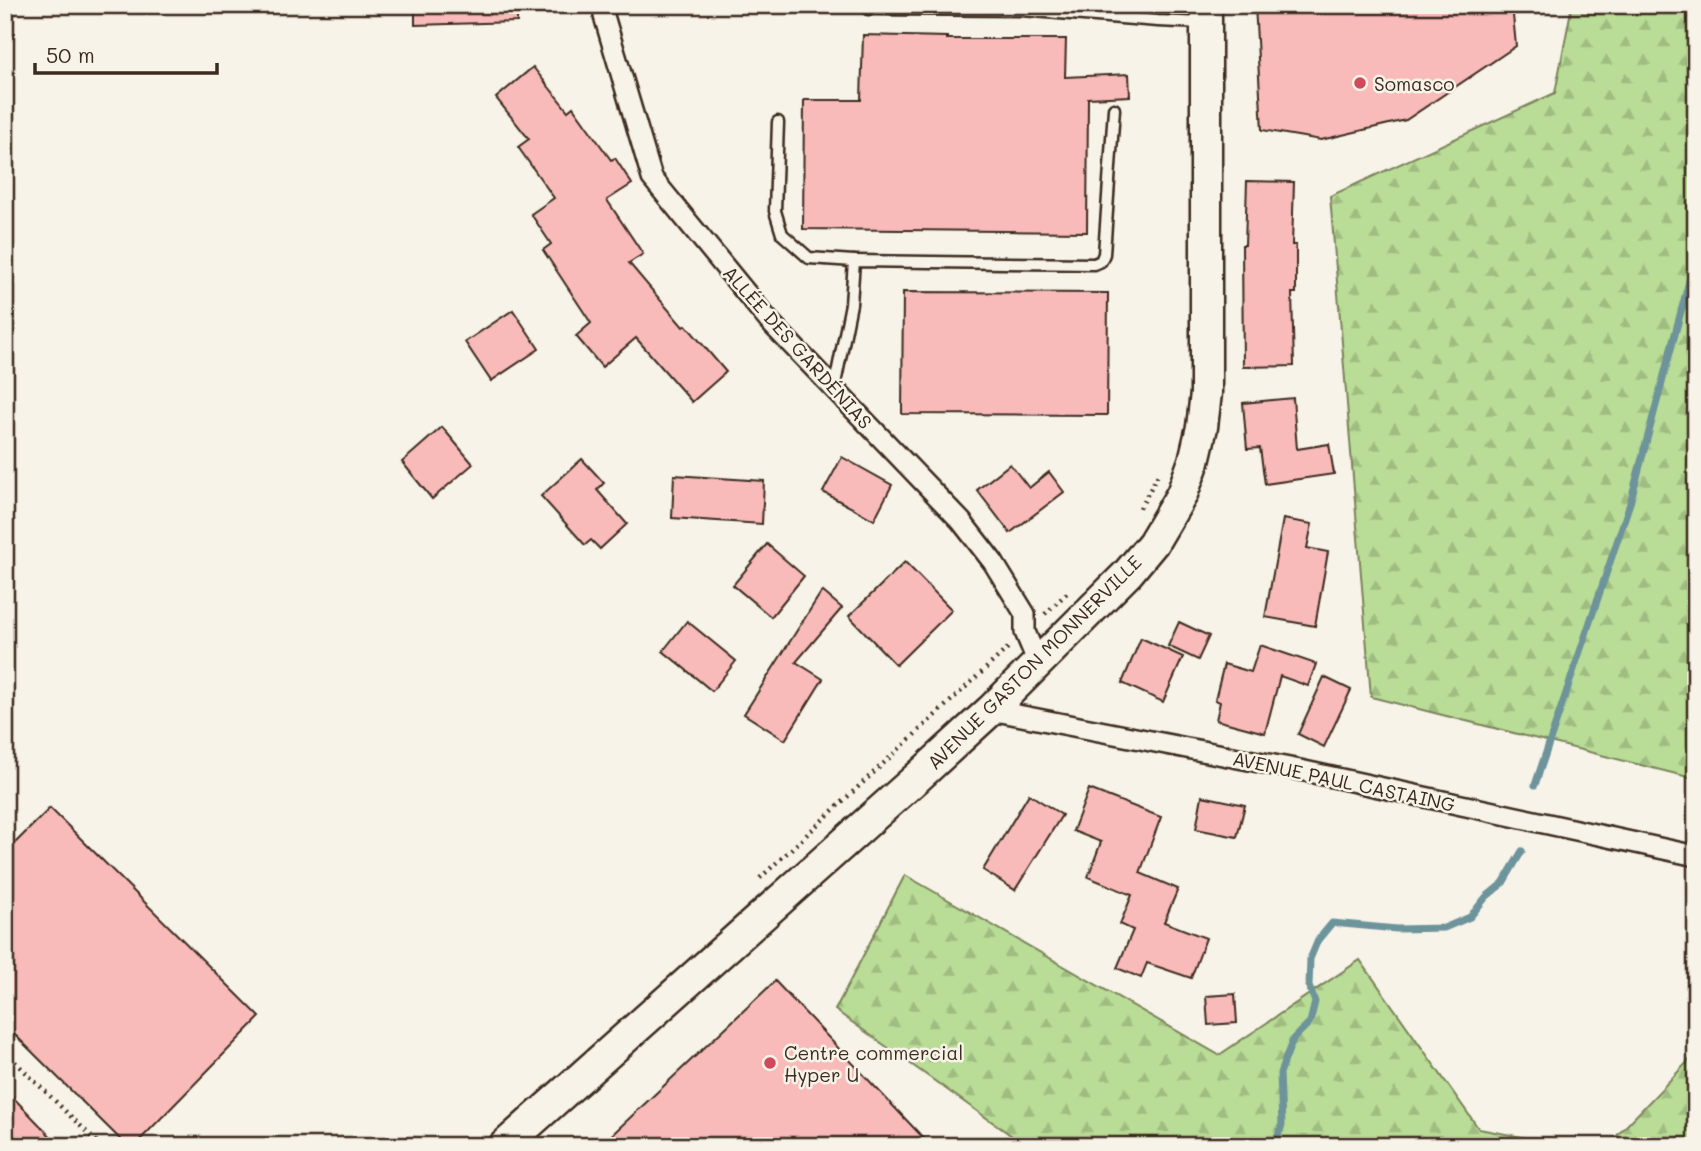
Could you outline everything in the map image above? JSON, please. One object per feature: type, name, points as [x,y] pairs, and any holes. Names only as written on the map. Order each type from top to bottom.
[{"type":"main road","name":"AVENUE GASTON MONNERVILLE","points":[[493,1141],[991,710],[1128,573],[1153,543],[1182,494],[1194,461],[1206,393],[1206,14]]},
{"type":"street","name":"ALLÉE DES GARDÉNIAS","points":[[605,5],[604,16],[652,178],[769,321],[961,522],[993,562],[1025,614],[1025,632],[1038,663]]},
{"type":"street","name":"AVENUE PAUL CASTAING","points":[[991,710],[1300,770],[1696,856]]},
{"type":"lane","points":[[868,9],[1021,10],[1158,21],[1206,14]]},
{"type":"lane","points":[[778,122],[775,211],[782,234],[809,258],[1094,264],[1101,261],[1104,254],[1114,109]]},
{"type":"lane","points":[[834,390],[851,304],[854,261]]},
{"type":"path","points":[[1135,516],[1162,468]]},
{"type":"path","points":[[757,881],[1073,586]]},
{"type":"path","points":[[5,1052],[101,1146]]},
{"type":"path","points":[[472,1146],[493,1141]]},
{"type":"green space","points":[[1572,5],[1696,5],[1696,779],[1371,697],[1330,196],[1555,93]]},
{"type":"green space","points":[[905,875],[1219,1055],[1360,960],[1479,1129],[1570,1146],[1026,1146],[835,1010]]},
{"type":"green space","points":[[1696,1053],[1696,1146],[1607,1146]]},
{"type":"building","points":[[415,5],[517,5],[517,22],[415,25]]},
{"type":"building","name":"Somasco","points":[[1255,5],[1512,5],[1516,46],[1406,120],[1321,140],[1262,130]]},
{"type":"building","points":[[863,35],[947,39],[1066,39],[1065,77],[1129,74],[1130,96],[1088,98],[1087,232],[803,229],[804,100],[861,100]]},
{"type":"building","points":[[533,67],[568,111],[573,107],[611,160],[615,158],[632,184],[607,200],[643,254],[629,263],[683,327],[686,325],[726,372],[692,402],[636,338],[602,367],[576,336],[591,323],[543,250],[551,244],[531,214],[554,198],[518,147],[529,139],[496,98]]},
{"type":"building","points":[[1247,181],[1294,182],[1294,366],[1243,367],[1242,245],[1245,245]]},
{"type":"building","points":[[903,292],[1108,293],[1107,415],[902,414]]},
{"type":"building","points":[[513,310],[539,349],[491,381],[465,342]]},
{"type":"building","points":[[1293,398],[1297,449],[1329,444],[1334,474],[1265,484],[1260,448],[1247,449],[1243,403]]},
{"type":"building","points":[[442,427],[473,464],[432,499],[402,462]]},
{"type":"building","points":[[842,457],[892,485],[874,520],[823,492]]},
{"type":"building","points":[[582,459],[604,483],[597,490],[627,524],[600,549],[591,540],[585,545],[541,496]]},
{"type":"building","points":[[1010,464],[1029,488],[1049,472],[1064,492],[1010,533],[977,490]]},
{"type":"building","points":[[674,475],[764,481],[762,524],[672,518]]},
{"type":"building","points":[[1283,519],[1312,524],[1307,548],[1328,552],[1315,626],[1265,617]]},
{"type":"building","points":[[767,544],[804,576],[771,617],[733,585]]},
{"type":"building","points":[[905,562],[952,610],[896,665],[849,616]]},
{"type":"building","points":[[822,591],[842,608],[796,662],[823,679],[785,740],[744,714]]},
{"type":"building","points":[[687,621],[736,661],[712,691],[663,651]]},
{"type":"building","points":[[1179,622],[1209,636],[1198,660],[1168,646]]},
{"type":"building","points":[[1141,638],[1183,657],[1163,702],[1122,683]]},
{"type":"building","points":[[1260,645],[1316,664],[1308,686],[1280,676],[1265,733],[1216,720],[1220,702],[1215,700],[1224,664],[1251,672]]},
{"type":"building","points":[[1324,677],[1351,690],[1324,747],[1298,734]]},
{"type":"building","points":[[1089,789],[1161,817],[1140,873],[1178,889],[1164,922],[1206,938],[1191,978],[1147,963],[1141,978],[1117,968],[1133,930],[1120,924],[1132,895],[1088,877],[1101,842],[1073,831]]},
{"type":"building","points":[[1029,794],[1062,815],[1015,890],[983,870]]},
{"type":"building","points":[[1202,796],[1245,805],[1237,837],[1196,829]]},
{"type":"building","points":[[50,808],[260,1017],[134,1146],[127,1146],[5,1025],[5,853]]},
{"type":"building","name":"Centre commercial Hyper U","points":[[775,981],[931,1146],[600,1146]]},
{"type":"building","points":[[1235,994],[1237,1023],[1208,1025],[1206,996]]},
{"type":"building","points":[[5,1089],[60,1146],[5,1146]]},
{"type":"waterway","points":[[1535,785],[1630,503],[1696,255]]},
{"type":"waterway","points":[[1274,1146],[1282,1125],[1280,1073],[1293,1039],[1310,1022],[1315,1002],[1309,986],[1310,959],[1318,940],[1332,923],[1397,929],[1444,928],[1470,917],[1486,897],[1503,883],[1522,851]]},
{"type":"place","name":"Somasco","points":[[1360,83]]},
{"type":"place","name":"Centre commercial Hyper U","points":[[770,1063]]}]
